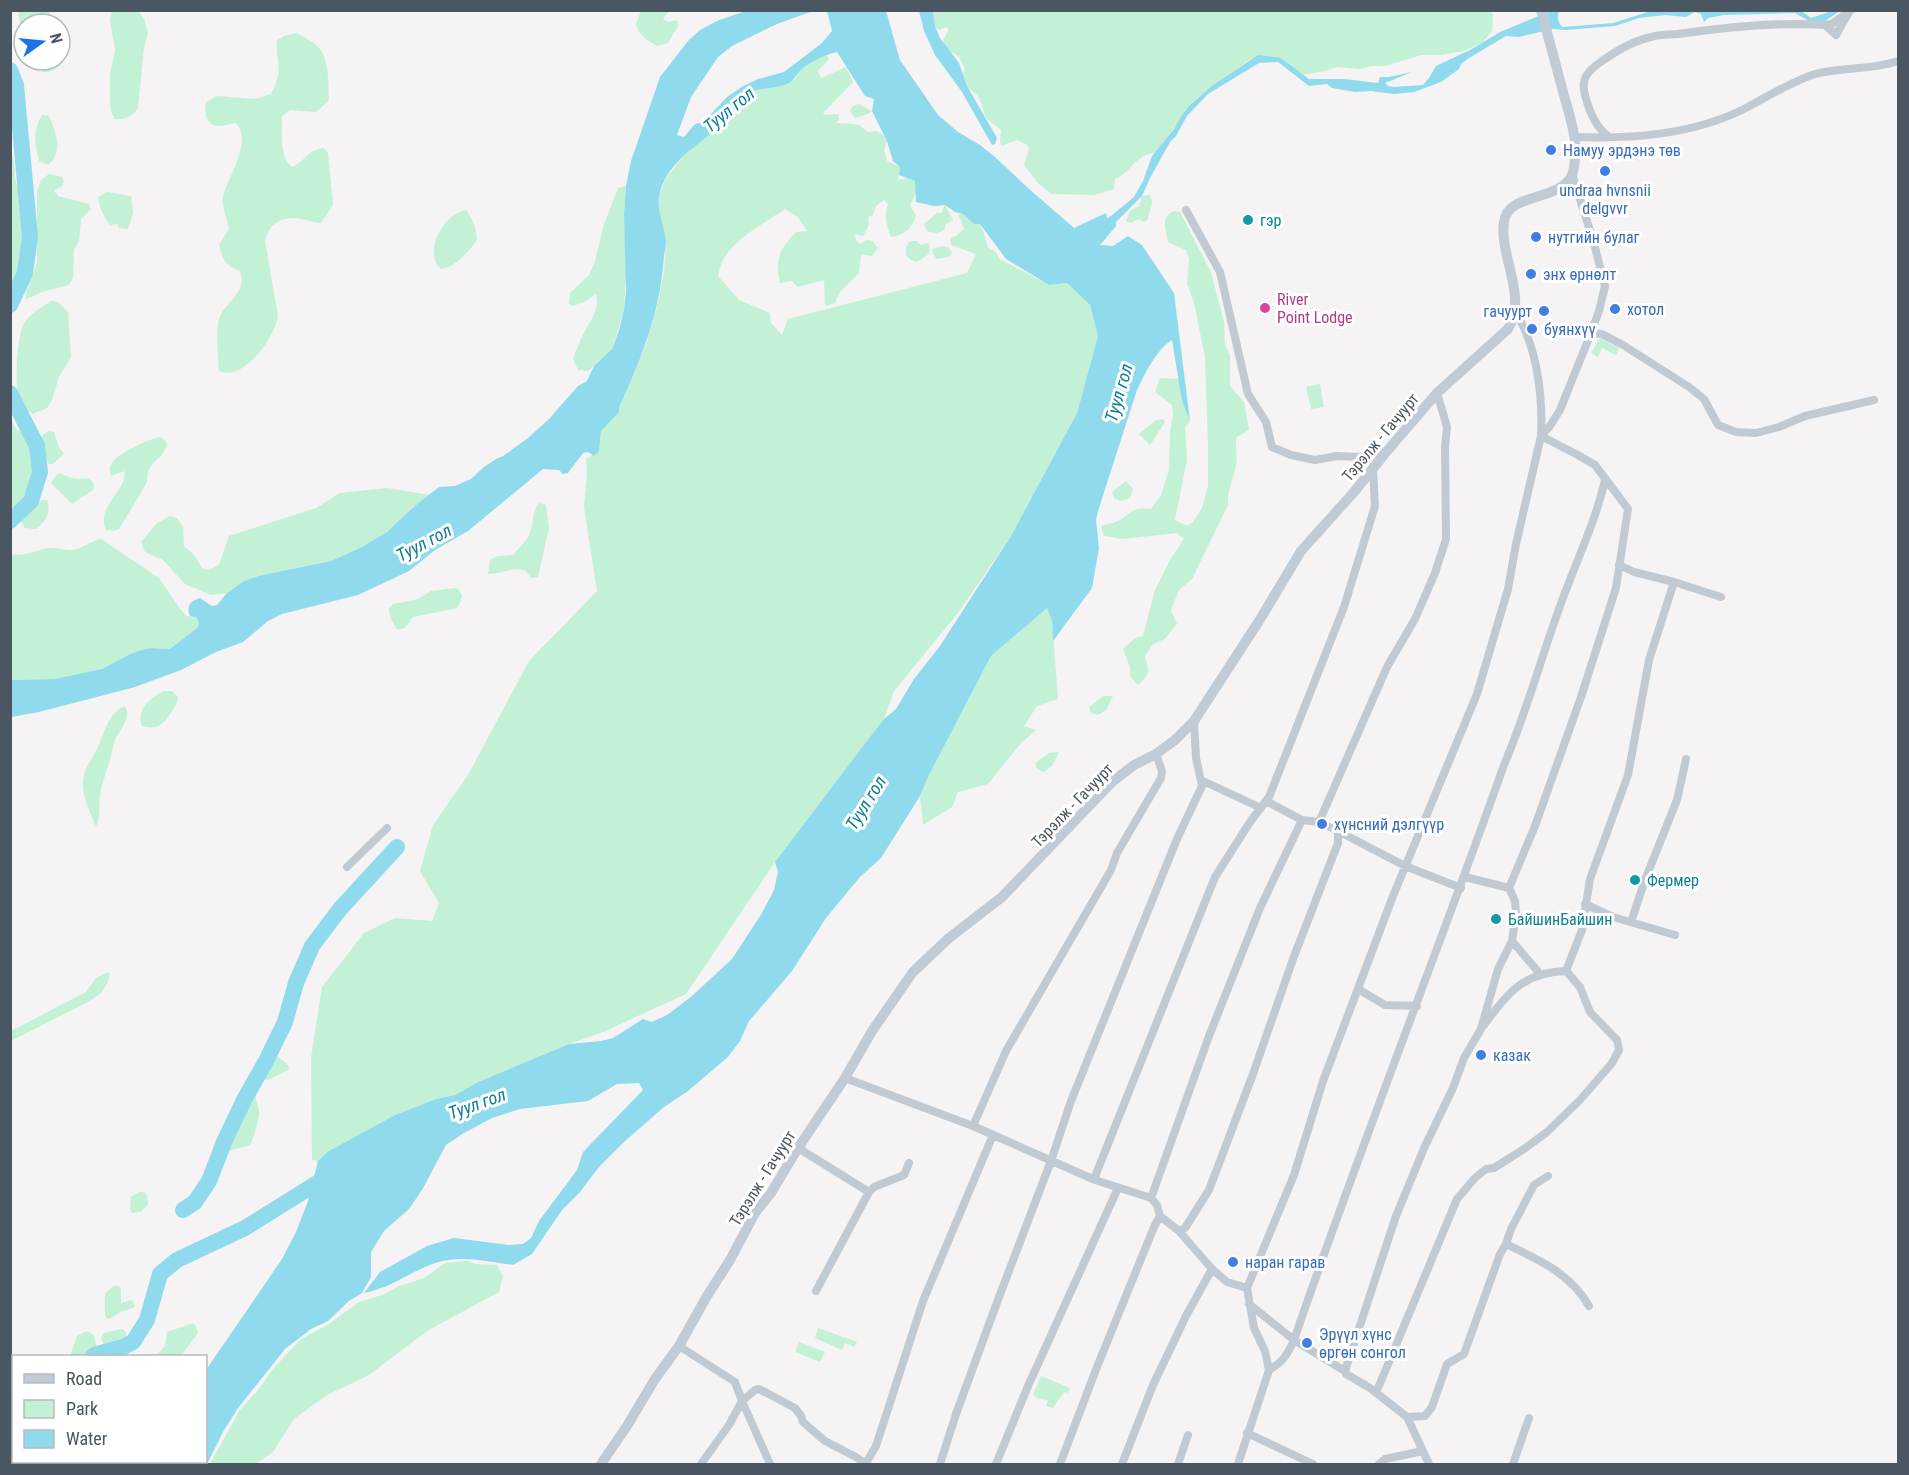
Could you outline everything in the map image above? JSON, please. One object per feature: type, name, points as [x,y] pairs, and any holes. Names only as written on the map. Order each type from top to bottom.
[{"type":"main road","points":[[1515,311],[1504,238],[1505,216],[1512,206],[1558,188],[1567,182],[1572,174],[1575,150],[1575,137],[1541,10]]},
{"type":"main road","name":"Тэрэлж - Гачуурт","points":[[601,1464],[679,1346],[755,1213],[771,1193],[845,1078],[872,1031],[913,972],[949,938],[1002,897],[1112,782],[1134,765],[1156,754],[1175,740],[1194,721],[1301,551],[1437,393],[1508,329],[1515,311]]},
{"type":"street","points":[[1825,26],[1836,35],[1850,11]]},
{"type":"street","points":[[1609,137],[1600,130],[1595,122],[1584,91],[1583,80],[1588,72],[1618,50],[1652,36],[1700,30],[1775,23],[1825,26],[1832,24],[1850,11]]},
{"type":"street","points":[[1575,137],[1665,134],[1698,126],[1742,110],[1812,75],[1843,69],[1887,65],[1899,61]]},
{"type":"street","points":[[1541,436],[1560,410],[1592,333],[1605,286],[1572,174]]},
{"type":"street","points":[[1186,210],[1220,272],[1248,394],[1266,422],[1272,447],[1291,455],[1315,460],[1337,456],[1358,457],[1387,451]]},
{"type":"street","points":[[1238,1464],[1269,1370],[1265,1351],[1254,1328],[1247,1288],[1294,1175],[1323,1081],[1405,866],[1480,683],[1508,589],[1541,436],[1542,414],[1535,365],[1523,325],[1515,311]]},
{"type":"street","points":[[1592,333],[1602,334],[1623,345],[1689,387],[1704,399],[1718,425],[1736,432],[1756,433],[1779,427],[1805,416],[1874,400]]},
{"type":"street","points":[[1319,822],[1388,667],[1419,610],[1435,573],[1446,539],[1445,447],[1447,427],[1437,393]]},
{"type":"street","points":[[1481,1029],[1498,969],[1512,941],[1516,913],[1515,901],[1509,888],[1535,826],[1581,698],[1616,588],[1628,509],[1595,465],[1541,436]]},
{"type":"street","points":[[1095,1180],[1215,877],[1269,797],[1344,607],[1375,506],[1373,470]]},
{"type":"street","points":[[1269,1370],[1277,1366],[1287,1354],[1293,1340],[1338,1211],[1461,888],[1504,765],[1518,733],[1551,631],[1596,513],[1605,480]]},
{"type":"street","points":[[1619,565],[1634,572],[1721,597]]},
{"type":"street","points":[[1566,971],[1582,930],[1590,879],[1628,775],[1649,660],[1674,582]]},
{"type":"street","points":[[940,1464],[999,1297],[1052,1161],[1071,1101],[1177,839],[1202,786],[1196,758],[1194,721]]},
{"type":"street","points":[[973,1126],[1006,1051],[1111,870],[1117,852],[1161,778],[1162,771],[1156,754]]},
{"type":"street","points":[[1631,922],[1677,800],[1686,759]]},
{"type":"street","points":[[1201,780],[1302,820],[1319,822],[1405,866],[1461,888]]},
{"type":"street","points":[[1151,1198],[1209,1036],[1260,908],[1302,820]]},
{"type":"street","points":[[347,867],[387,828]]},
{"type":"street","points":[[1179,1231],[1185,1228],[1209,1190],[1338,843],[1338,831]]},
{"type":"street","points":[[1464,877],[1509,888]]},
{"type":"street","points":[[1585,904],[1613,917],[1675,935]]},
{"type":"street","points":[[1512,941],[1540,974]]},
{"type":"street","points":[[1345,1371],[1396,1216],[1464,1058],[1496,1008],[1515,987],[1540,974],[1566,971]]},
{"type":"street","points":[[1376,1393],[1457,1199],[1486,1169],[1494,1168],[1547,1131],[1580,1100],[1612,1063],[1619,1050],[1617,1040],[1590,1012],[1580,987],[1566,971]]},
{"type":"street","points":[[1358,989],[1384,1005],[1417,1006]]},
{"type":"street","points":[[845,1078],[973,1126],[1095,1180],[1151,1198],[1157,1205],[1160,1216],[1179,1231],[1212,1269],[1227,1282],[1247,1288]]},
{"type":"street","points":[[701,1464],[729,1425],[742,1401],[759,1389],[795,1408],[803,1422],[825,1441],[866,1464],[876,1446],[923,1301],[993,1135]]},
{"type":"street","points":[[798,1148],[869,1192]]},
{"type":"street","points":[[816,1291],[869,1192],[874,1187],[904,1175],[909,1163]]},
{"type":"street","points":[[1407,1417],[1425,1416],[1432,1407],[1448,1364],[1464,1354],[1511,1229],[1534,1185],[1548,1176]]},
{"type":"street","points":[[996,1464],[1028,1386],[1118,1188]]},
{"type":"street","points":[[1060,1464],[1096,1367],[1160,1216]]},
{"type":"street","points":[[1506,1244],[1552,1267],[1582,1293],[1589,1305]]},
{"type":"street","points":[[1122,1464],[1153,1385],[1192,1303],[1212,1269]]},
{"type":"street","points":[[1249,1304],[1293,1340],[1345,1371],[1407,1417],[1430,1464]]},
{"type":"street","points":[[679,1346],[735,1382],[770,1464]]},
{"type":"street","points":[[1513,1464],[1529,1418]]},
{"type":"street","points":[[1247,1433],[1308,1463]]},
{"type":"street","points":[[1178,1464],[1188,1435]]},
{"type":"street","points":[[1379,1464],[1395,1456],[1423,1451]]},
{"type":"green space","points":[[1487,10],[1493,14],[1492,31],[1483,42],[1464,51],[1441,55],[1421,55],[1385,66],[1361,69],[1337,67],[1302,75],[1281,58],[1252,58],[1213,85],[1190,105],[1157,152],[1142,157],[1115,179],[1114,189],[1094,195],[1051,194],[1038,183],[1024,165],[1029,149],[1027,145],[1017,140],[1001,146],[1001,130],[986,118],[979,97],[967,86],[963,73],[965,69],[959,57],[948,50],[943,40],[949,30],[946,27],[939,30],[935,26],[933,11]]},
{"type":"green space","points":[[18,11],[50,11],[50,12]]},
{"type":"green space","points":[[112,11],[138,11],[144,19],[148,33],[144,48],[138,108],[131,116],[122,119],[114,119],[111,111],[110,73],[115,51],[110,20]]},
{"type":"green space","points":[[641,11],[669,11],[663,19],[668,22],[677,20],[678,26],[668,43],[657,46],[639,32],[636,24]]},
{"type":"green space","points":[[296,33],[318,47],[325,58],[329,100],[316,112],[290,110],[282,116],[283,151],[292,167],[310,153],[324,148],[328,153],[333,205],[321,223],[289,218],[283,219],[270,229],[265,241],[278,316],[276,325],[265,346],[248,364],[229,373],[219,371],[217,336],[219,319],[239,291],[242,279],[240,271],[225,262],[219,245],[229,229],[223,208],[223,196],[238,159],[242,139],[241,131],[236,123],[215,126],[209,122],[205,111],[206,102],[217,96],[255,99],[271,94],[278,73],[277,40]]},
{"type":"green space","points":[[827,55],[829,59],[818,71],[821,78],[846,67],[853,82],[823,113],[825,115],[839,114],[839,120],[835,123],[859,125],[868,132],[877,131],[883,135],[887,141],[884,150],[887,161],[900,167],[898,180],[906,178],[915,181],[916,193],[910,205],[916,215],[913,224],[904,233],[891,237],[886,216],[888,204],[884,200],[876,206],[873,215],[868,217],[869,225],[863,236],[855,234],[860,244],[866,240],[873,241],[878,248],[872,256],[861,254],[859,273],[839,293],[835,303],[825,306],[824,280],[798,287],[792,281],[780,283],[778,261],[782,249],[796,232],[807,231],[798,217],[785,209],[733,246],[722,262],[718,276],[739,300],[770,313],[771,323],[782,335],[788,319],[967,273],[976,254],[951,245],[950,238],[964,229],[958,214],[963,214],[974,223],[981,224],[988,248],[995,251],[1000,259],[1049,285],[1067,283],[1090,305],[1098,336],[1077,413],[1011,536],[958,613],[894,691],[884,719],[775,862],[686,994],[603,1032],[478,1082],[455,1095],[436,1099],[395,1115],[327,1152],[318,1161],[312,1160],[311,1058],[322,987],[364,933],[395,918],[432,921],[439,903],[420,871],[433,825],[468,775],[529,661],[597,591],[584,507],[586,459],[599,451],[601,431],[619,407],[647,342],[664,273],[666,241],[659,214],[659,197],[665,180],[692,148],[736,111],[746,96],[758,90],[789,83],[795,79],[799,71]]},
{"type":"green space","points":[[858,104],[872,111],[855,118],[850,111]]},
{"type":"green space","points":[[42,115],[49,116],[57,142],[56,154],[48,165],[39,161],[36,143],[37,127]]},
{"type":"green space","points":[[11,154],[22,199],[26,236],[20,274],[11,297]]},
{"type":"green space","points":[[49,174],[62,177],[64,182],[62,186],[54,191],[58,196],[89,204],[91,209],[81,219],[79,241],[74,250],[73,278],[69,285],[26,299],[37,263],[37,191],[41,180]]},
{"type":"green space","points":[[626,186],[624,310],[612,349],[588,371],[578,370],[573,359],[594,315],[597,300],[596,294],[573,306],[569,304],[570,293],[589,275],[595,262],[603,227],[618,188]]},
{"type":"green space","points":[[107,192],[131,196],[133,213],[128,229],[119,228],[117,224],[110,225],[106,219],[98,197]]},
{"type":"green space","points":[[1150,195],[1152,204],[1148,219],[1144,222],[1138,219],[1131,223],[1126,221],[1130,211],[1139,206],[1142,196]]},
{"type":"green space","points":[[945,205],[953,220],[937,234],[927,231],[924,224],[937,213],[941,213]]},
{"type":"green space","points":[[466,210],[474,224],[477,240],[457,262],[441,269],[434,253],[438,235],[450,218]]},
{"type":"green space","points":[[1174,211],[1180,212],[1211,272],[1224,322],[1225,345],[1230,355],[1230,386],[1244,402],[1249,430],[1237,437],[1235,471],[1229,490],[1228,505],[1192,579],[1179,590],[1171,610],[1177,624],[1165,639],[1153,644],[1145,656],[1148,672],[1138,685],[1130,676],[1130,667],[1123,649],[1135,638],[1143,636],[1155,590],[1171,558],[1184,539],[1177,533],[1122,539],[1104,536],[1101,526],[1118,521],[1137,509],[1151,509],[1161,495],[1169,470],[1170,431],[1173,415],[1172,405],[1155,392],[1160,378],[1179,379],[1182,401],[1190,421],[1185,427],[1187,460],[1175,520],[1187,526],[1193,522],[1202,508],[1208,486],[1205,357],[1194,303],[1187,284],[1189,259],[1186,250],[1168,242],[1165,228],[1167,216]]},
{"type":"green space","points":[[910,241],[916,241],[921,245],[929,243],[929,254],[917,262],[911,260],[906,255],[906,247]]},
{"type":"green space","points":[[943,246],[950,249],[952,253],[948,257],[937,259],[932,249]]},
{"type":"green space","points":[[51,301],[58,302],[68,312],[71,357],[59,377],[47,408],[32,414],[26,408],[18,389],[17,360],[20,339],[23,325],[28,318]]},
{"type":"green space","points":[[1600,338],[1619,348],[1616,355],[1602,348],[1598,357],[1591,353]]},
{"type":"green space","points":[[1320,384],[1324,407],[1311,409],[1306,387]]},
{"type":"green space","points":[[10,417],[16,429],[29,440],[34,457],[34,466],[27,491],[11,508]]},
{"type":"green space","points":[[1163,419],[1165,422],[1150,445],[1139,434],[1156,420]]},
{"type":"green space","points":[[49,431],[54,432],[64,454],[53,464],[48,464],[41,438]]},
{"type":"green space","points":[[160,437],[166,441],[167,446],[148,471],[147,482],[142,491],[119,529],[106,530],[105,514],[124,478],[124,471],[111,476],[110,466],[125,452]]},
{"type":"green space","points":[[58,473],[76,479],[90,480],[94,485],[93,490],[72,504],[51,483]]},
{"type":"green space","points":[[1126,481],[1133,489],[1130,498],[1121,501],[1114,498],[1112,492]]},
{"type":"green space","points":[[387,488],[430,495],[410,509],[387,532],[362,547],[331,561],[258,576],[244,581],[227,593],[211,595],[185,584],[163,560],[145,552],[141,542],[157,523],[170,516],[177,518],[183,527],[184,546],[194,555],[203,569],[209,570],[219,565],[229,536],[316,508],[340,493]]},
{"type":"green space","points":[[42,500],[47,500],[48,504],[45,520],[36,529],[25,528],[21,522],[23,516]]},
{"type":"green space","points":[[540,503],[546,505],[549,528],[538,577],[531,578],[526,571],[517,569],[488,574],[490,560],[498,556],[513,555],[526,540],[531,530],[535,509]]},
{"type":"green space","points":[[101,539],[159,578],[181,610],[187,616],[197,618],[199,624],[197,628],[170,649],[151,648],[130,654],[102,669],[55,679],[11,680],[10,554],[26,554],[49,548],[73,550]]},
{"type":"green space","points":[[458,589],[462,595],[457,608],[413,617],[402,629],[397,629],[390,616],[389,608],[393,604],[418,599],[431,591]]},
{"type":"green space","points":[[1047,607],[1052,621],[1058,699],[1037,706],[1024,726],[1036,730],[1021,743],[988,784],[958,792],[952,807],[923,825],[920,796],[991,656]]},
{"type":"green space","points":[[165,691],[172,691],[178,697],[169,716],[160,725],[142,726],[143,709],[154,697]]},
{"type":"green space","points":[[1103,696],[1113,696],[1106,710],[1098,715],[1091,713],[1089,707]]},
{"type":"green space","points":[[125,706],[126,719],[114,743],[100,794],[98,822],[95,825],[85,797],[84,775],[111,718],[114,713]]},
{"type":"green space","points":[[1059,752],[1052,766],[1044,772],[1037,769],[1035,763],[1049,753]]},
{"type":"green space","points":[[108,972],[110,975],[108,982],[101,993],[88,1002],[11,1041],[11,1031],[86,992],[96,978]]},
{"type":"green space","points":[[275,1054],[288,1065],[289,1070],[268,1080],[264,1079],[267,1066]]},
{"type":"green space","points":[[249,1090],[254,1092],[259,1112],[250,1145],[215,1155],[214,1145],[230,1121],[236,1098],[240,1093]]},
{"type":"green space","points":[[139,1192],[147,1195],[148,1204],[141,1212],[132,1213],[131,1197]]},
{"type":"green space","points":[[467,1261],[497,1265],[503,1276],[499,1292],[427,1331],[369,1375],[327,1395],[294,1419],[273,1452],[256,1464],[210,1464],[239,1411],[301,1339],[329,1324],[359,1302],[424,1278],[445,1263]]},
{"type":"green space","points":[[113,1286],[121,1288],[121,1303],[132,1300],[135,1306],[107,1319],[105,1294]]},
{"type":"green space","points":[[193,1323],[198,1333],[182,1355],[157,1355],[165,1346],[167,1332]]},
{"type":"green space","points":[[818,1328],[857,1342],[854,1347],[845,1343],[842,1350],[815,1338]]},
{"type":"green space","points":[[122,1329],[126,1332],[126,1339],[109,1345],[103,1343],[101,1338],[103,1333]]},
{"type":"green space","points":[[86,1331],[94,1335],[97,1349],[89,1355],[70,1355],[77,1336]]},
{"type":"green space","points":[[799,1342],[825,1352],[820,1362],[795,1352]]},
{"type":"green space","points":[[1041,1376],[1070,1388],[1068,1393],[1064,1392],[1053,1408],[1046,1406],[1048,1400],[1039,1399],[1033,1395]]},
{"type":"water","name":"Туул гол","points":[[1800,10],[1811,18],[1832,11],[1840,11],[1825,21],[1816,22],[1809,21],[1795,13],[1724,15],[1708,18],[1704,22],[1701,14],[1695,12],[1686,17],[1665,15],[1639,18],[1615,26],[1553,29],[1519,37],[1506,36],[1469,58],[1461,64],[1459,69],[1441,82],[1414,92],[1394,94],[1371,91],[1355,92],[1332,88],[1327,84],[1309,86],[1278,62],[1259,63],[1208,94],[1187,116],[1170,142],[1142,196],[1116,222],[1116,226],[1100,245],[1113,246],[1128,236],[1142,245],[1174,293],[1190,421],[1182,401],[1172,340],[1156,356],[1137,390],[1098,511],[1096,520],[1099,548],[1092,588],[1053,641],[1052,621],[1047,608],[991,656],[920,796],[881,858],[860,877],[826,918],[792,971],[749,1021],[740,1041],[728,1057],[688,1091],[664,1107],[599,1167],[580,1192],[562,1210],[532,1254],[513,1265],[469,1259],[447,1260],[364,1293],[380,1272],[427,1246],[454,1238],[509,1245],[523,1244],[531,1238],[539,1221],[577,1170],[583,1152],[643,1090],[639,1083],[617,1084],[588,1101],[520,1109],[492,1118],[446,1145],[409,1209],[384,1231],[371,1252],[371,1277],[362,1293],[349,1301],[328,1321],[311,1329],[285,1349],[238,1408],[207,1464],[126,1464],[207,1463],[207,1369],[282,1259],[308,1201],[318,1161],[327,1152],[395,1115],[436,1099],[455,1095],[478,1082],[569,1044],[613,1038],[643,1019],[652,1022],[667,1015],[692,996],[732,959],[774,890],[778,872],[775,862],[884,719],[896,709],[1011,536],[1077,413],[1098,336],[1090,305],[1067,283],[1049,285],[1006,259],[980,224],[974,224],[963,214],[945,205],[934,206],[916,202],[915,181],[899,175],[900,167],[893,161],[887,141],[872,111],[874,99],[865,96],[837,52],[832,53],[809,64],[789,83],[750,93],[735,112],[684,156],[668,174],[659,197],[666,244],[655,314],[643,352],[619,407],[619,412],[601,431],[599,451],[594,456],[588,452],[583,453],[568,473],[543,469],[468,531],[435,550],[409,571],[358,595],[282,614],[268,621],[243,642],[216,652],[181,670],[135,687],[11,717],[11,680],[55,679],[102,669],[142,650],[170,649],[199,624],[197,618],[190,616],[189,612],[190,604],[194,601],[200,598],[212,606],[217,605],[227,593],[244,581],[331,561],[362,547],[387,532],[439,487],[455,486],[471,479],[484,467],[528,438],[549,419],[578,386],[587,381],[594,366],[612,349],[619,330],[626,291],[624,214],[626,186],[631,161],[660,77],[688,41],[700,30],[719,20],[746,11],[813,11],[777,24],[732,46],[718,57],[691,97],[677,135],[684,137],[694,125],[701,122],[727,97],[743,86],[784,72],[822,43],[832,31],[827,11],[886,11],[900,60],[938,115],[958,132],[995,157],[1074,228],[1106,213],[1107,218],[1111,216],[1134,197],[1143,181],[1152,156],[1190,105],[1213,85],[1258,55],[1281,58],[1309,79],[1344,79],[1378,83],[1380,77],[1412,72],[1385,83],[1394,87],[1423,85],[1436,66],[1470,50],[1500,32],[1551,11],[1559,11],[1558,20],[1563,27],[1613,23],[1651,11]]},
{"type":"water","points":[[919,11],[933,11],[935,26],[940,38],[959,63],[967,86],[997,138],[995,144],[992,145],[962,92],[935,55],[924,31]]},
{"type":"waterway","points":[[10,70],[16,85],[30,237],[25,273],[10,305]]},
{"type":"waterway","points":[[10,393],[37,446],[40,472],[31,501],[10,521]]},
{"type":"waterway","points":[[183,1210],[195,1202],[209,1181],[244,1100],[285,1022],[296,983],[312,946],[340,909],[397,847]]},
{"type":"waterway","points":[[95,1355],[133,1342],[147,1320],[160,1274],[177,1260],[245,1228],[330,1175]]},
{"type":"place","name":"Намуу эрдэнэ төв","points":[[1551,150]]},
{"type":"place","name":"undraa hvnsnii delgvvr","points":[[1605,171]]},
{"type":"place","name":"гэр","points":[[1248,220]]},
{"type":"place","name":"нутгийн булаг","points":[[1536,237]]},
{"type":"place","name":"энх өрнөлт","points":[[1531,274]]},
{"type":"place","name":"River Point Lodge","points":[[1265,308]]},
{"type":"place","name":"хотол","points":[[1615,309]]},
{"type":"place","name":"гачуурт","points":[[1544,311]]},
{"type":"place","name":"буянхүү","points":[[1532,329]]},
{"type":"place","name":"хүнсний дэлгүүр","points":[[1322,824]]},
{"type":"place","name":"Фермер","points":[[1635,880]]},
{"type":"place","name":"БайшинБайшин","points":[[1496,919]]},
{"type":"place","name":"казак","points":[[1481,1055]]},
{"type":"place","name":"наран гарав","points":[[1233,1262]]},
{"type":"place","name":"Эрүүл хүнс өргөн сонгол","points":[[1307,1343]]}]
